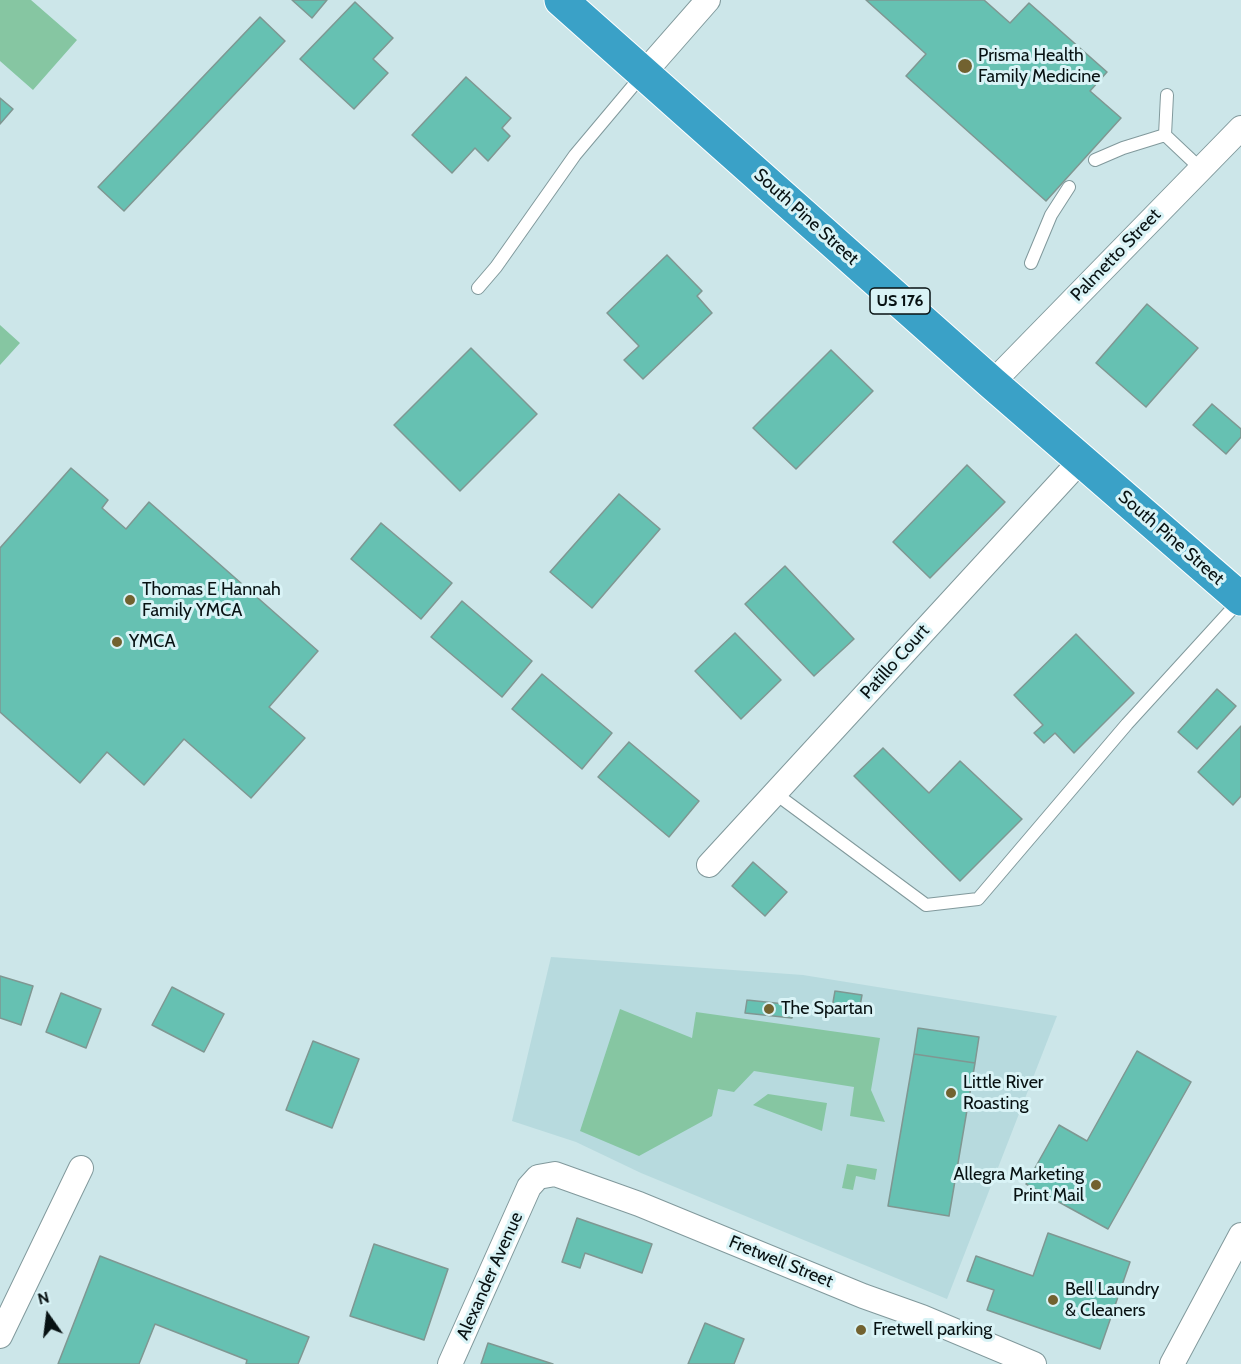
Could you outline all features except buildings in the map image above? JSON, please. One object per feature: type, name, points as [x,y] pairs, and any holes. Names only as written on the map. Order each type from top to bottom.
[{"type":"highway","name":"South Pine Street","points":[[561,0],[992,383],[1241,599]]},
{"type":"street","points":[[644,73],[708,0]]},
{"type":"street","name":"Palmetto Street","points":[[992,383],[1241,128]]},
{"type":"street","name":"Patillo Court","points":[[709,865],[1082,459]]},
{"type":"street","points":[[0,1336],[81,1168]]},
{"type":"street","name":"Fretwell Street","points":[[529,1187],[538,1177],[555,1174],[639,1204],[1034,1364]]},
{"type":"street","name":"Alexander Avenue","points":[[450,1364],[529,1187]]},
{"type":"street","points":[[1172,1364],[1241,1235]]},
{"type":"lane","points":[[478,288],[496,267],[576,155],[644,73]]},
{"type":"lane","points":[[1167,95],[1165,135],[1201,169]]},
{"type":"lane","points":[[1095,160],[1123,148],[1165,135]]},
{"type":"lane","points":[[1031,264],[1051,215],[1069,187]]},
{"type":"lane","points":[[776,794],[926,905],[978,899],[1127,724],[1241,599]]},
{"type":"shaded area","points":[[551,957],[803,975],[1057,1016],[947,1299],[641,1173],[576,1142],[512,1121]]},
{"type":"green space","points":[[0,0],[31,0],[77,40],[33,90],[0,61]]},
{"type":"green space","points":[[0,325],[20,343],[0,365]]},
{"type":"green space","points":[[620,1009],[692,1038],[696,1012],[880,1038],[871,1090],[885,1122],[850,1116],[854,1087],[754,1071],[734,1092],[718,1089],[712,1116],[639,1156],[580,1131]]},
{"type":"green space","points":[[768,1094],[827,1103],[822,1131],[753,1105]]},
{"type":"green space","points":[[847,1164],[877,1169],[875,1180],[856,1176],[853,1190],[842,1188]]},
{"type":"place","name":"Prisma Health Family Medicine","points":[[965,66]]},
{"type":"place","name":"Thomas E Hannah Family YMCA","points":[[130,600]]},
{"type":"place","name":"YMCA","points":[[117,642]]},
{"type":"place","name":"The Spartan","points":[[769,1009]]},
{"type":"place","name":"Little River Roasting","points":[[951,1093]]},
{"type":"place","name":"Allegra Marketing Print Mail","points":[[1096,1185]]},
{"type":"place","name":"Bell Laundry & Cleaners","points":[[1053,1300]]},
{"type":"place","name":"Fretwell parking","points":[[861,1330]]}]
